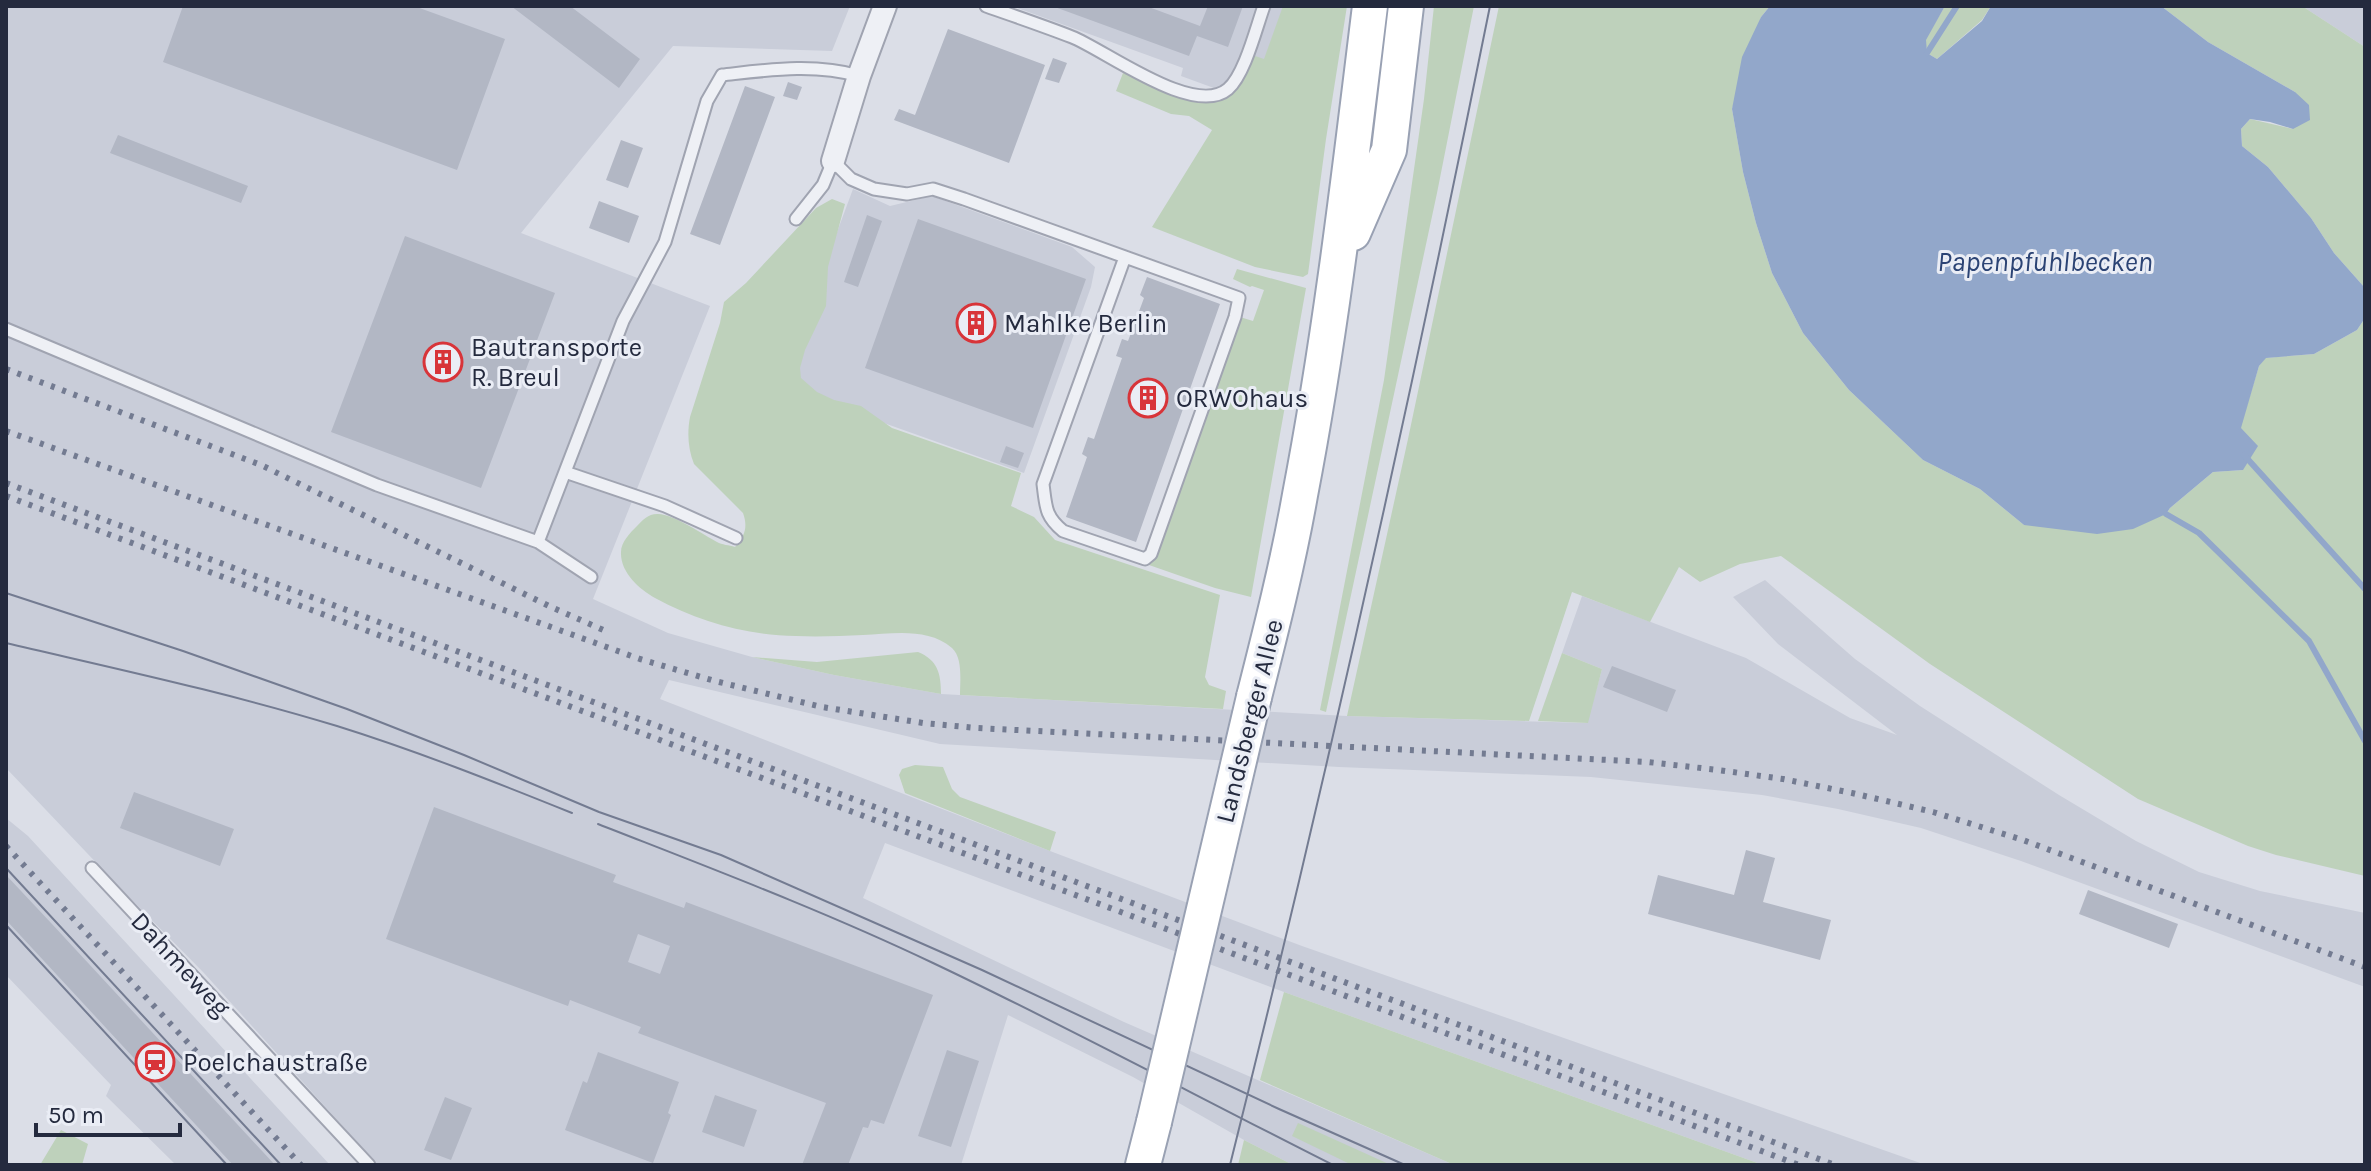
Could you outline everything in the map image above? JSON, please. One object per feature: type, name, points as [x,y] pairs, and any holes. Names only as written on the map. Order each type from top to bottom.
[{"type":"main road","name":"Landsberger Allee","points":[[1143,1165],[1301,494],[1335,274],[1370,6]]},
{"type":"main road","name":"Landsberger Allee","points":[[1335,274],[1389,150],[1406,6]]},
{"type":"street","points":[[833,161],[885,6]]},
{"type":"lane","points":[[986,6],[1075,38],[1139,75],[1193,95],[1206,96],[1228,89],[1240,73],[1264,6]]},
{"type":"lane","points":[[538,542],[623,321],[665,242],[707,101],[722,75],[786,67],[859,76]]},
{"type":"lane","points":[[796,219],[823,185],[833,161],[851,179],[874,189],[907,194],[933,189],[1125,257],[1239,298],[1151,554],[1145,559],[1063,531],[1047,514],[1043,484],[1125,257]]},
{"type":"lane","points":[[6,329],[377,485],[538,542],[591,577]]},
{"type":"lane","points":[[565,472],[665,506],[736,538]]},
{"type":"lane","name":"Dahmeweg","points":[[92,868],[369,1165]]},
{"type":"shaded area","points":[[6,6],[850,6],[832,51],[673,46],[521,233],[710,306],[593,599],[668,633],[752,657],[941,694],[1347,716],[1587,723],[1602,669],[1562,653],[1582,596],[1746,658],[1850,718],[1897,735],[1778,644],[1733,597],[1765,580],[1855,659],[1920,706],[2136,841],[2199,872],[2260,891],[2365,913],[2365,987],[2021,861],[1921,828],[1762,795],[1591,777],[1339,767],[940,744],[669,680],[660,699],[1050,851],[1302,946],[1926,1165],[1763,1165],[1284,992],[885,843],[863,898],[1124,1022],[1454,1165],[1293,1165],[1133,1077],[1008,1015],[961,1165],[378,1165],[203,972],[6,768]]},
{"type":"shaded area","points":[[1012,6],[1333,6],[1315,125],[1181,76],[1183,68]]},
{"type":"shaded area","points":[[2302,6],[2365,6],[2365,47]]},
{"type":"shaded area","points":[[853,189],[890,206],[932,196],[1072,247],[1095,267],[1091,287],[1024,473],[780,386]]},
{"type":"shaded area","points":[[6,818],[28,836],[330,1165],[176,1165],[106,1096],[111,1085],[6,975]]},
{"type":"green space","points":[[1283,6],[1347,6],[1308,274],[1303,277],[1255,267],[1152,227],[1212,130],[1189,116],[1171,114],[1116,91],[1123,73],[1201,100],[1229,95],[1240,82],[1252,55],[1264,59]]},
{"type":"green space","points":[[1434,6],[1474,6],[1326,712],[1320,710],[1384,380],[1424,99]]},
{"type":"green space","points":[[1499,6],[1770,6],[1761,17],[1732,109],[1743,172],[1772,273],[1803,333],[1849,390],[1923,460],[1980,489],[2024,525],[2166,514],[2213,472],[2243,470],[2240,428],[2259,366],[2265,358],[2314,354],[2357,330],[2365,318],[2365,876],[2248,846],[2138,799],[1930,664],[1781,556],[1740,564],[1700,582],[1679,567],[1650,622],[1572,592],[1529,721],[1347,716]]},
{"type":"green space","points":[[1945,6],[1991,6],[1982,20],[1937,59],[1927,53],[1925,40]]},
{"type":"green space","points":[[2161,6],[2302,6],[2365,47],[2365,288],[2268,167],[2242,146],[2241,129],[2250,119],[2293,129],[2295,92],[2208,42]]},
{"type":"green space","points":[[832,199],[845,204],[828,267],[826,306],[805,350],[800,368],[801,378],[817,392],[834,400],[861,406],[892,428],[1021,473],[1011,506],[1034,517],[1055,540],[1220,595],[1205,677],[1209,685],[1226,691],[1223,709],[960,695],[956,652],[932,637],[897,633],[796,636],[741,630],[672,606],[649,594],[632,579],[624,566],[621,548],[632,532],[651,515],[671,517],[719,543],[735,547],[743,535],[743,513],[694,464],[690,453],[690,417],[724,302],[746,283],[816,208]]},
{"type":"green space","points":[[1237,269],[1306,288],[1251,597],[1149,565],[1240,317],[1253,321],[1264,290],[1233,279]]},
{"type":"green space","points":[[918,652],[937,668],[941,694],[752,657],[817,662]]},
{"type":"green space","points":[[1562,653],[1602,669],[1588,723],[1538,721]]},
{"type":"green space","points":[[915,765],[943,767],[952,789],[960,797],[1056,832],[1050,851],[905,793],[899,775],[902,769]]},
{"type":"green space","points":[[1284,992],[1763,1165],[1454,1165],[1260,1080]]},
{"type":"green space","points":[[1298,1123],[1391,1165],[1352,1165],[1292,1136]]},
{"type":"green space","points":[[61,1130],[88,1144],[82,1165],[40,1165]]},
{"type":"green space","points":[[1244,1140],[1293,1165],[1238,1165]]},
{"type":"water","name":"Papenpfuhlbecken","points":[[1770,6],[1945,6],[1926,40],[1927,53],[1937,59],[1982,21],[1991,6],[2161,6],[2208,42],[2295,92],[2309,105],[2310,120],[2293,129],[2250,119],[2241,129],[2242,146],[2268,167],[2365,288],[2365,318],[2357,330],[2314,354],[2266,358],[2259,366],[2241,428],[2258,446],[2243,470],[2213,472],[2166,514],[2133,529],[2097,534],[2024,525],[1980,489],[1923,460],[1849,390],[1803,333],[1772,273],[1743,172],[1732,109],[1742,57],[1761,17]]},
{"type":"building","points":[[183,6],[414,6],[505,39],[457,170],[163,62]]},
{"type":"building","points":[[511,6],[570,6],[640,59],[619,88]]},
{"type":"building","points":[[1052,6],[1146,6],[1200,26],[1208,6],[1243,6],[1228,47],[1197,36],[1189,56]]},
{"type":"building","points":[[948,29],[1045,65],[1009,163],[894,120],[899,109],[915,115]]},
{"type":"building","points":[[1053,58],[1067,63],[1059,83],[1045,79]]},
{"type":"building","points":[[788,82],[802,87],[797,100],[783,96]]},
{"type":"building","points":[[745,86],[775,97],[720,245],[690,234]]},
{"type":"building","points":[[118,135],[248,186],[241,203],[110,153]]},
{"type":"building","points":[[621,140],[643,148],[628,188],[606,180]]},
{"type":"building","points":[[599,201],[639,216],[629,243],[589,228]]},
{"type":"building","points":[[867,215],[882,221],[858,287],[844,282]]},
{"type":"building","name":"Mahlke Berlin","points":[[918,219],[1086,279],[1033,428],[865,368]]},
{"type":"building","name":"Bautransporte R. Breul","points":[[405,236],[555,293],[481,488],[331,432]]},
{"type":"building","name":"ORWOhaus","points":[[1147,277],[1220,304],[1136,542],[1066,517],[1087,457],[1082,454],[1088,437],[1094,439],[1122,358],[1116,356],[1122,339],[1128,341],[1144,298],[1140,295]]},
{"type":"building","points":[[1006,446],[1024,453],[1018,468],[1000,462]]},
{"type":"building","points":[[1612,666],[1676,690],[1667,712],[1603,687]]},
{"type":"building","points":[[134,792],[234,829],[220,866],[120,828]]},
{"type":"building","points":[[434,807],[616,875],[613,882],[684,908],[686,902],[933,995],[884,1124],[871,1120],[868,1128],[863,1127],[848,1165],[802,1165],[826,1103],[638,1033],[641,1027],[570,1000],[568,1006],[386,939]],"holes":[[[638,934],[670,946],[660,974],[628,962]]]},
{"type":"building","points":[[1746,850],[1775,858],[1763,902],[1831,920],[1820,960],[1648,914],[1658,875],[1734,895]]},
{"type":"building","points":[[6,875],[275,1165],[233,1165],[6,920]]},
{"type":"building","points":[[2088,890],[2178,924],[2169,948],[2079,914]]},
{"type":"building","points":[[947,1050],[979,1061],[951,1147],[918,1136]]},
{"type":"building","points":[[598,1052],[679,1082],[668,1113],[671,1115],[653,1163],[565,1130],[583,1081],[587,1083]]},
{"type":"building","points":[[715,1095],[757,1110],[744,1147],[702,1132]]},
{"type":"building","points":[[445,1097],[472,1108],[451,1160],[424,1150]]},
{"type":"waterway","points":[[1927,53],[1957,6]]},
{"type":"waterway","points":[[2244,455],[2365,589]]},
{"type":"waterway","points":[[2166,514],[2199,533],[2309,641],[2365,741]]},
{"type":"tram line","points":[[1230,1165],[1367,587],[1490,6]]},
{"type":"tram line","points":[[6,593],[347,709],[599,812],[721,855],[982,970],[1405,1165]]},
{"type":"tram line","points":[[6,643],[214,692],[337,726],[426,756],[572,813]]},
{"type":"tram line","points":[[598,824],[767,890],[933,963],[1333,1165]]},
{"type":"tram line","points":[[6,868],[281,1165]]},
{"type":"tram line","points":[[6,925],[227,1165]]},
{"type":"railway","points":[[6,369],[261,465],[608,632]]},
{"type":"railway","points":[[6,431],[640,659],[822,707],[977,728],[1648,762],[1783,779],[1933,812],[2023,840],[2365,967]]},
{"type":"railway","points":[[6,483],[1835,1165]]},
{"type":"railway","points":[[6,496],[1799,1165]]},
{"type":"railway","points":[[6,846],[301,1165]]},
{"type":"place","name":"Mahlke Berlin","points":[[976,323]]},
{"type":"place","name":"Bautransporte R. Breul","points":[[443,362]]},
{"type":"place","name":"ORWOhaus","points":[[1148,398]]},
{"type":"place","name":"Poelchaustraße","points":[[155,1062]]}]
